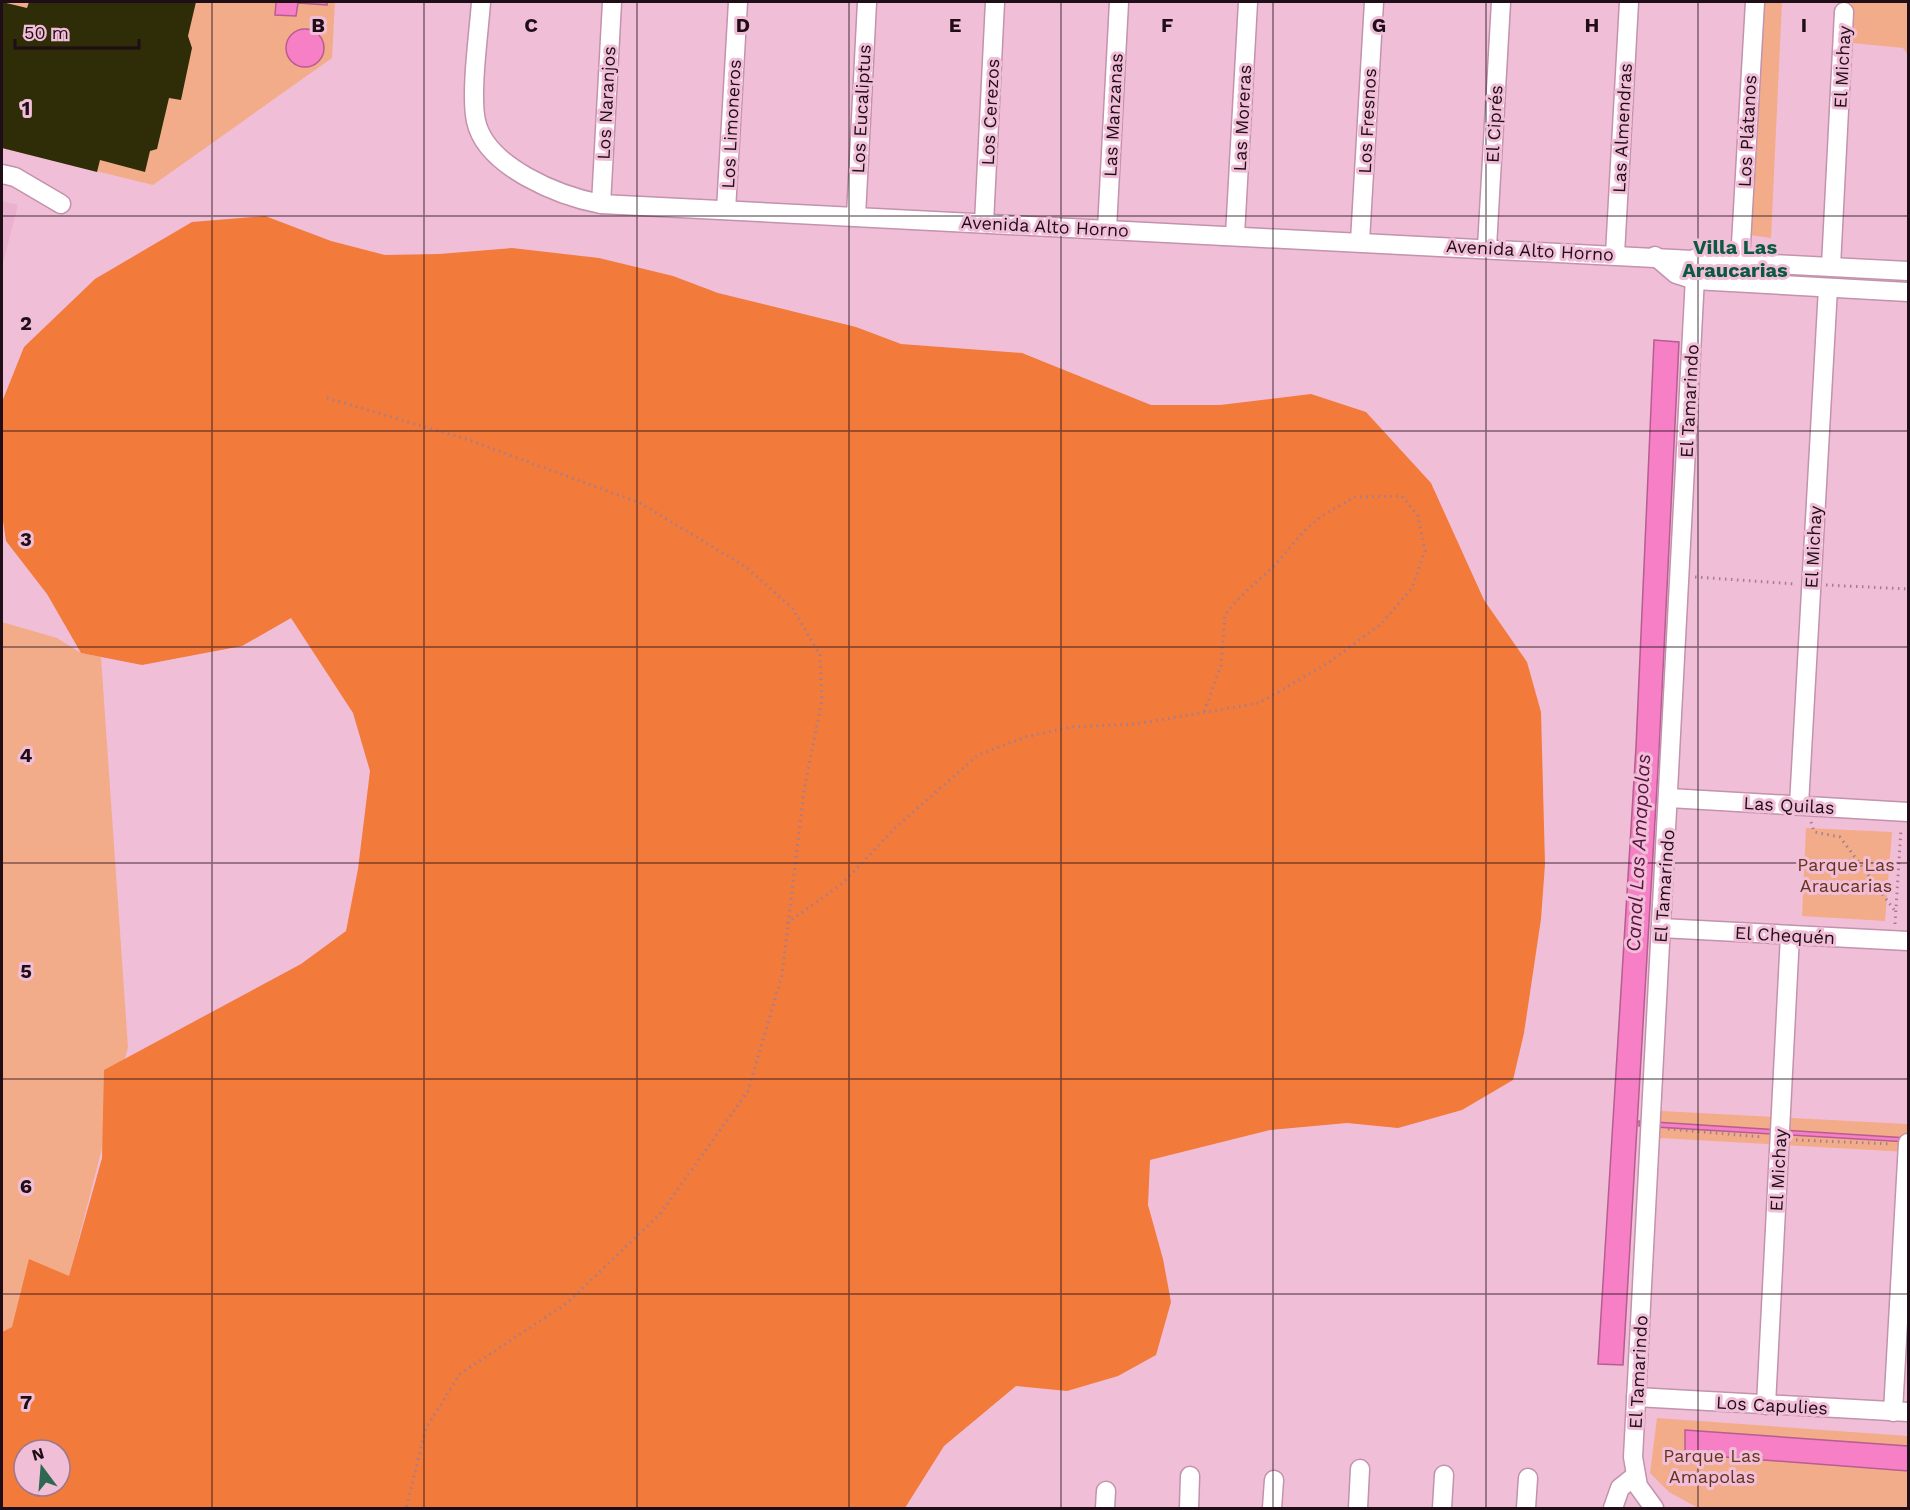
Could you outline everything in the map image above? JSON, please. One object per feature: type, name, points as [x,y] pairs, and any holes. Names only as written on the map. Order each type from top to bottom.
[{"type":"street","name":"Avenida Alto Horno","points":[[481,2],[475,110],[478,127],[485,141],[515,168],[548,188],[600,204],[1696,258],[1908,271]]},
{"type":"street","name":"Los Naranjos","points":[[600,204],[612,2]]},
{"type":"street","name":"Los Limoneros","points":[[726,210],[738,2]]},
{"type":"street","name":"Los Eucaliptus","points":[[856,216],[867,2]]},
{"type":"street","name":"Los Cerezos","points":[[984,223],[995,2]]},
{"type":"street","name":"Las Manzanas","points":[[1107,229],[1119,2]]},
{"type":"street","name":"Las Moreras","points":[[1235,235],[1248,2]]},
{"type":"street","name":"Los Fresnos","points":[[1360,241],[1374,2]]},
{"type":"street","name":"El Ciprés","points":[[1487,248],[1501,2]]},
{"type":"street","name":"Las Almendras","points":[[1615,254],[1629,2]]},
{"type":"street","name":"Los Plátanos","points":[[1740,261],[1755,2]]},
{"type":"street","name":"El Michay","points":[[1831,266],[1844,12]]},
{"type":"street","points":[[2,174],[15,177],[62,204]]},
{"type":"street","points":[[1655,256],[1676,274],[1695,280],[1908,292]]},
{"type":"street","name":"El Tamarindo","points":[[1654,1509],[1642,1494],[1635,1476],[1636,1398],[1696,258]]},
{"type":"street","name":"El Michay","points":[[1806,806],[1828,288]]},
{"type":"street","name":"Las Quilas","points":[[1669,798],[1905,811]]},
{"type":"street","name":"El Chequén","points":[[1661,928],[1902,941]]},
{"type":"street","name":"El Michay","points":[[1766,1405],[1790,935]]},
{"type":"street","points":[[1901,1412],[1908,1144]]},
{"type":"street","name":"Los Capulies","points":[[1636,1398],[1901,1412]]},
{"type":"street","points":[[1358,1509],[1360,1469]]},
{"type":"street","points":[[1442,1509],[1444,1475]]},
{"type":"street","points":[[1189,1509],[1190,1476]]},
{"type":"street","points":[[1613,1509],[1620,1488],[1635,1476]]},
{"type":"street","points":[[1526,1509],[1528,1478]]},
{"type":"street","points":[[1272,1509],[1274,1480]]},
{"type":"path","points":[[327,398],[466,439],[640,503],[746,567],[793,609],[820,655],[822,701],[804,790],[782,975],[748,1091],[660,1214],[567,1303],[460,1374],[426,1428],[406,1509]]},
{"type":"path","points":[[787,923],[843,883],[895,828],[978,754],[1025,737],[1071,727],[1136,724],[1203,715],[1259,703],[1328,663],[1381,624],[1412,588],[1425,551],[1419,516],[1401,496],[1355,497],[1323,515],[1306,529],[1274,566],[1238,598],[1225,615],[1221,665],[1203,715]]},
{"type":"path","points":[[1806,806],[1814,832],[1840,837],[1895,911]]},
{"type":"path","points":[[1902,941],[1895,911],[1905,811]]},
{"type":"path","points":[[1650,1127],[1780,1139],[1908,1144]]},
{"type":"shaded area","points":[[2,201],[18,205],[2,267]]},
{"type":"shaded area","points":[[265,216],[331,241],[385,255],[439,254],[512,248],[599,258],[673,276],[718,293],[856,327],[901,344],[1022,353],[1151,405],[1220,405],[1311,394],[1366,412],[1431,483],[1484,600],[1527,662],[1541,712],[1545,864],[1541,919],[1524,1033],[1513,1080],[1462,1110],[1398,1128],[1347,1123],[1270,1130],[1150,1160],[1148,1205],[1163,1259],[1171,1302],[1156,1355],[1118,1376],[1067,1391],[1016,1386],[944,1446],[905,1508],[2,1508],[2,1332],[12,1327],[29,1259],[69,1276],[102,1158],[104,1070],[301,964],[346,931],[358,869],[370,771],[353,713],[291,618],[242,646],[142,665],[81,653],[47,594],[6,541],[2,514],[2,402],[24,347],[95,279],[192,222]]},
{"type":"green space","points":[[2,2],[335,2],[332,58],[153,185],[2,148]]},
{"type":"green space","points":[[1764,2],[1782,2],[1771,238],[1750,235]]},
{"type":"green space","points":[[1851,2],[1908,2],[1908,55],[1903,48],[1852,43]]},
{"type":"green space","points":[[2,622],[57,638],[81,653],[101,657],[128,1047],[69,1277],[12,1327],[2,1332]]},
{"type":"green space","name":"Parque Las Araucarias","points":[[1806,828],[1892,832],[1885,921],[1802,916]]},
{"type":"green space","points":[[1643,1110],[1908,1124],[1908,1152],[1641,1137]]},
{"type":"green space","name":"Parque Las Amapolas","points":[[1657,1418],[1908,1436],[1908,1508],[1698,1508],[1669,1492],[1650,1473]]},
{"type":"water","points":[[276,2],[327,2],[327,5],[298,3],[296,16],[275,15]]},
{"type":"water","points":[[305,29],[318,35],[324,48],[318,61],[305,67],[292,61],[286,48],[292,35]]},
{"type":"water","name":"Canal Las Amapolas","points":[[1654,340],[1679,342],[1659,752],[1623,1365],[1598,1364],[1636,747]]},
{"type":"water","points":[[1639,1121],[1908,1138],[1908,1142],[1639,1126]]},
{"type":"water","points":[[1685,1430],[1908,1446],[1908,1471],[1685,1454]]},
{"type":"building","points":[[2,2],[27,8],[29,2],[196,2],[188,36],[192,48],[181,100],[169,98],[157,149],[150,151],[145,172],[100,160],[97,172],[2,148]]},
{"type":"district","name":"Villa Las Araucarias","points":[[1735,258]]}]
